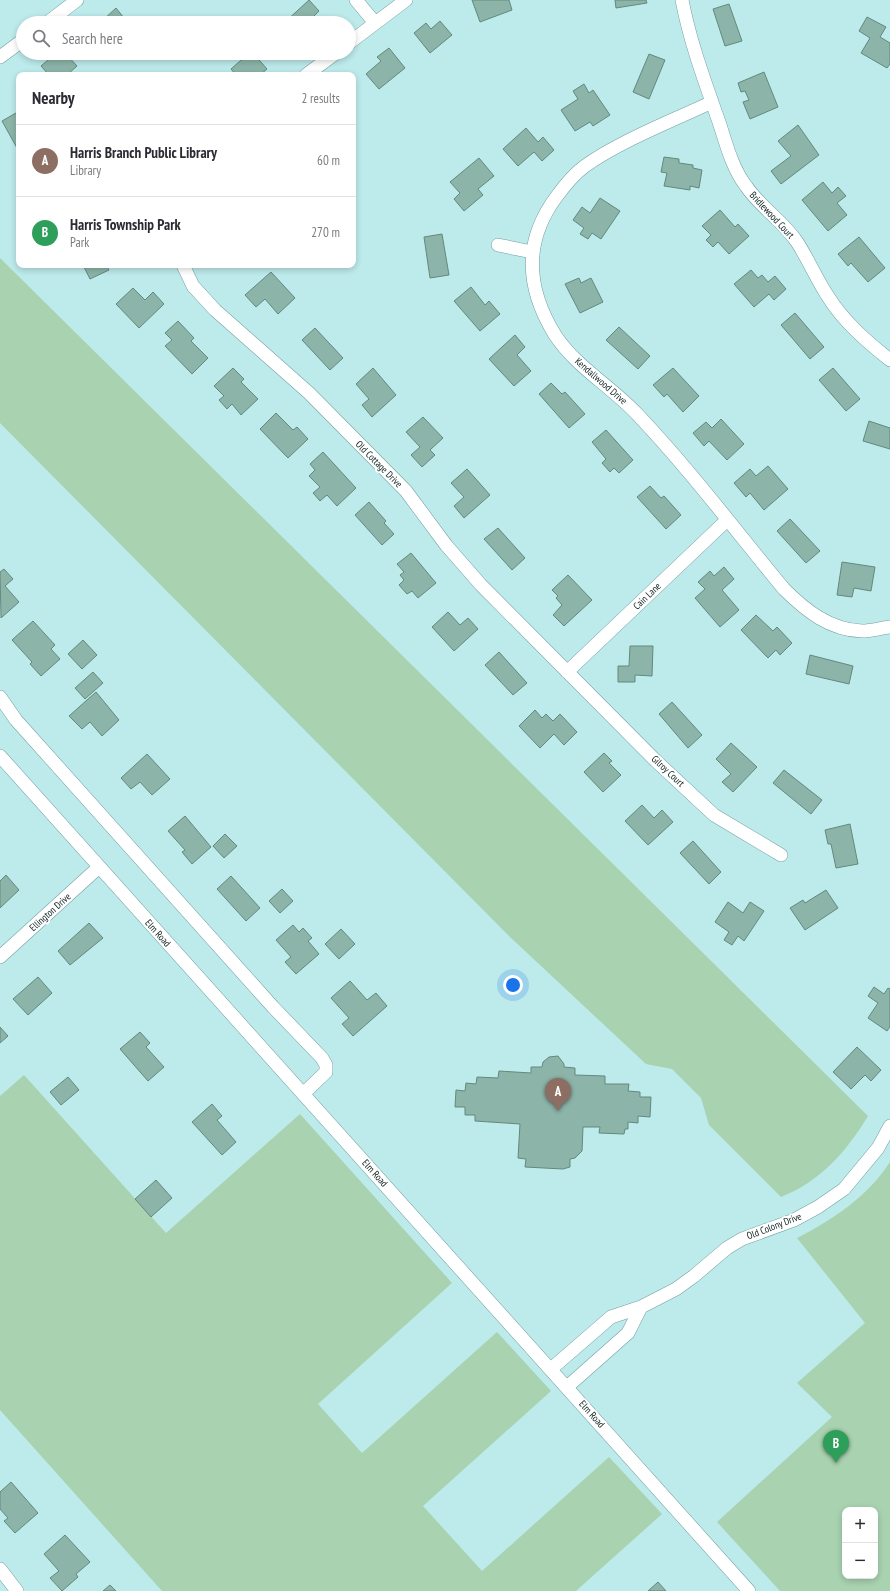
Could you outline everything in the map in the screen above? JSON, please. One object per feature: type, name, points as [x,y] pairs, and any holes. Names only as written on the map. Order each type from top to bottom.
[{"type":"street","points":[[56,16],[77,0]]},
{"type":"street","points":[[356,0],[375,23]]},
{"type":"street","points":[[356,38],[406,0]]},
{"type":"street","name":"Bridlewood Court","points":[[682,0],[687,24],[712,102],[733,163],[745,186],[787,228],[798,243],[828,296],[848,322],[870,345],[890,360]]},
{"type":"street","points":[[0,57],[16,45]]},
{"type":"street","points":[[310,72],[326,60]]},
{"type":"street","name":"Kendallwood Drive","points":[[712,102],[608,152],[584,167],[567,184],[552,203],[542,222],[532,252],[532,271],[537,293],[556,335],[572,355],[632,408],[662,439],[784,589],[803,608],[820,620],[838,627],[862,631],[890,627]]},
{"type":"street","points":[[498,246],[532,252]]},
{"type":"street","name":"Old Cottage Drive","points":[[184,268],[193,286],[215,310],[308,393],[406,491],[446,545],[481,585],[567,672]]},
{"type":"street","name":"Cain Lane","points":[[567,672],[727,520]]},
{"type":"street","name":"Gilroy Court","points":[[567,672],[656,761],[714,814],[781,855]]},
{"type":"street","points":[[0,697],[32,738],[273,1007],[322,1058],[326,1065],[326,1072],[303,1094]]},
{"type":"street","name":"Elm Road","points":[[0,756],[749,1591]]},
{"type":"street","name":"Ellington Drive","points":[[0,956],[99,867]]},
{"type":"street","name":"Old Colony Drive","points":[[551,1369],[611,1317],[641,1307],[676,1289],[727,1248],[742,1239],[794,1220],[818,1207],[844,1189],[878,1148],[890,1126]]},
{"type":"street","points":[[567,1387],[628,1333],[641,1307]]},
{"type":"street","points":[[0,1569],[17,1591]]},
{"type":"green space","points":[[0,258],[868,1116],[851,1142],[820,1174],[808,1183],[781,1197],[709,1125],[701,1098],[672,1069],[646,1064],[510,937],[0,423]]},
{"type":"green space","points":[[24,1075],[166,1233],[300,1114],[452,1283],[318,1404],[362,1453],[497,1332],[551,1391],[423,1506],[482,1571],[609,1457],[662,1514],[576,1591],[162,1591],[0,1410],[0,1096]]},
{"type":"green space","points":[[890,1162],[890,1591],[780,1591],[717,1522],[832,1417],[797,1383],[865,1323],[797,1238],[837,1215],[871,1186]]},
{"type":"building","points":[[309,0],[319,11],[314,16],[292,16]]},
{"type":"building","points":[[472,0],[509,0],[512,10],[480,22]]},
{"type":"building","points":[[615,0],[646,0],[647,3],[616,8]]},
{"type":"building","points":[[729,4],[742,41],[725,46],[713,9]]},
{"type":"building","points":[[116,8],[122,16],[107,16]]},
{"type":"building","points":[[867,17],[886,27],[880,37],[890,43],[890,64],[887,68],[861,53],[870,38],[859,31]]},
{"type":"building","points":[[440,21],[452,35],[430,53],[414,33],[426,23],[431,29]]},
{"type":"building","points":[[389,48],[405,68],[379,89],[366,74],[381,61],[377,57]]},
{"type":"building","points":[[649,54],[665,60],[649,99],[633,92]]},
{"type":"building","points":[[48,60],[71,60],[77,66],[70,72],[46,72],[41,66]]},
{"type":"building","points":[[241,60],[259,60],[267,69],[264,72],[234,72],[231,69]]},
{"type":"building","points":[[764,72],[778,107],[750,119],[743,102],[749,100],[745,91],[741,92],[738,83]]},
{"type":"building","points":[[584,84],[589,93],[593,90],[610,115],[593,126],[590,122],[575,131],[561,110],[578,99],[573,91]]},
{"type":"building","points":[[16,113],[16,146],[2,121]]},
{"type":"building","points":[[798,125],[819,155],[781,184],[771,171],[791,156],[778,141]]},
{"type":"building","points":[[526,128],[538,142],[543,137],[554,150],[542,161],[534,152],[518,166],[503,149]]},
{"type":"building","points":[[664,157],[679,159],[679,163],[693,165],[693,168],[702,170],[699,188],[690,186],[690,190],[664,186],[667,173],[661,172]]},
{"type":"building","points":[[479,158],[494,176],[478,189],[483,195],[464,211],[454,199],[460,193],[450,182]]},
{"type":"building","points":[[823,182],[832,193],[838,187],[846,196],[837,203],[847,215],[828,231],[802,200]]},
{"type":"building","points":[[600,198],[620,211],[601,239],[592,233],[588,239],[580,234],[584,228],[573,220],[582,207],[590,213]]},
{"type":"building","points":[[720,210],[735,227],[738,224],[749,236],[729,254],[718,242],[713,247],[706,240],[711,235],[702,226]]},
{"type":"building","points":[[442,234],[449,275],[430,278],[424,237]]},
{"type":"building","points":[[859,237],[885,268],[868,282],[851,263],[848,266],[838,254]]},
{"type":"building","points":[[84,268],[108,268],[109,270],[90,279]]},
{"type":"building","points":[[751,270],[758,278],[762,275],[768,282],[775,276],[786,289],[774,300],[769,294],[754,307],[734,284]]},
{"type":"building","points":[[271,272],[295,298],[278,314],[265,299],[256,307],[245,295]]},
{"type":"building","points":[[579,278],[581,283],[591,278],[603,302],[580,313],[565,284]]},
{"type":"building","points":[[471,287],[485,305],[489,301],[500,314],[480,331],[454,301]]},
{"type":"building","points":[[133,288],[145,300],[153,292],[164,304],[139,328],[116,304]]},
{"type":"building","points":[[795,313],[824,347],[810,359],[781,325]]},
{"type":"building","points":[[178,321],[194,338],[191,341],[208,358],[192,374],[165,346],[172,340],[165,333]]},
{"type":"building","points":[[619,327],[650,356],[638,369],[606,340]]},
{"type":"building","points":[[315,328],[343,358],[330,370],[302,340]]},
{"type":"building","points":[[515,335],[525,347],[517,355],[531,371],[514,386],[489,359]]},
{"type":"building","points":[[233,368],[244,379],[241,382],[258,399],[241,415],[232,404],[227,409],[219,400],[224,396],[214,386]]},
{"type":"building","points":[[373,368],[396,395],[372,417],[362,405],[369,399],[356,384]]},
{"type":"building","points":[[673,368],[699,396],[683,412],[667,394],[664,397],[653,385]]},
{"type":"building","points":[[833,368],[860,399],[846,411],[819,380]]},
{"type":"building","points":[[551,383],[562,394],[565,392],[585,414],[569,428],[539,394]]},
{"type":"building","points":[[276,413],[293,430],[297,427],[308,439],[288,458],[260,429]]},
{"type":"building","points":[[423,417],[443,438],[430,450],[435,455],[422,467],[411,455],[420,447],[406,432]]},
{"type":"building","points":[[721,419],[744,444],[727,460],[709,441],[704,446],[693,433],[706,422],[712,428]]},
{"type":"building","points":[[869,421],[890,428],[890,449],[863,441]]},
{"type":"building","points":[[606,430],[633,460],[619,473],[614,468],[610,472],[602,463],[606,459],[592,442]]},
{"type":"building","points":[[323,452],[356,488],[337,506],[327,495],[320,501],[313,493],[320,487],[309,476],[315,470],[310,464]]},
{"type":"building","points":[[768,466],[788,489],[764,510],[750,493],[746,497],[734,483],[750,469],[756,476]]},
{"type":"building","points":[[467,469],[490,495],[464,518],[454,506],[464,497],[451,483]]},
{"type":"building","points":[[650,486],[661,498],[664,496],[681,515],[666,529],[637,497]]},
{"type":"building","points":[[369,502],[386,521],[384,523],[394,534],[382,545],[355,515]]},
{"type":"building","points":[[790,519],[820,551],[806,563],[777,531]]},
{"type":"building","points":[[498,528],[525,558],[512,570],[484,539]]},
{"type":"building","points":[[411,553],[436,583],[418,598],[412,591],[407,594],[399,585],[404,580],[400,575],[404,572],[397,564]]},
{"type":"building","points":[[842,562],[875,567],[871,591],[854,588],[852,597],[837,595]]},
{"type":"building","points":[[724,567],[734,579],[722,590],[739,610],[720,627],[695,598],[705,589],[698,582],[710,571],[714,576]]},
{"type":"building","points":[[4,569],[13,579],[5,586],[19,602],[1,618],[0,572]]},
{"type":"building","points":[[568,575],[592,600],[564,626],[553,615],[562,605],[556,598],[558,596],[552,590]]},
{"type":"building","points":[[448,612],[460,625],[468,618],[478,629],[454,651],[432,627]]},
{"type":"building","points":[[756,615],[773,631],[777,627],[792,643],[780,655],[776,650],[768,658],[741,630]]},
{"type":"building","points":[[33,621],[55,645],[51,649],[60,659],[41,676],[30,664],[32,662],[12,640]]},
{"type":"building","points":[[83,640],[97,655],[82,669],[68,654]]},
{"type":"building","points":[[630,646],[653,646],[652,676],[635,675],[635,682],[618,682],[618,666],[629,666]]},
{"type":"building","points":[[499,652],[527,683],[513,695],[485,665]]},
{"type":"building","points":[[810,655],[853,666],[849,684],[806,674]]},
{"type":"building","points":[[93,672],[103,683],[85,699],[75,688]]},
{"type":"building","points":[[96,692],[119,720],[102,736],[90,722],[82,729],[69,716]]},
{"type":"building","points":[[672,702],[702,735],[688,748],[659,714]]},
{"type":"building","points":[[535,710],[542,718],[546,714],[553,721],[560,714],[577,732],[564,745],[554,734],[540,748],[519,726]]},
{"type":"building","points":[[731,743],[757,767],[733,792],[722,782],[731,774],[716,759]]},
{"type":"building","points":[[604,753],[612,761],[609,763],[621,775],[603,792],[584,772]]},
{"type":"building","points":[[147,754],[170,779],[152,795],[140,782],[131,789],[121,778]]},
{"type":"building","points":[[784,770],[822,800],[811,814],[773,783]]},
{"type":"building","points":[[642,805],[654,818],[662,810],[673,822],[648,845],[625,821]]},
{"type":"building","points":[[185,816],[211,847],[192,864],[182,852],[185,850],[168,831]]},
{"type":"building","points":[[850,824],[858,864],[836,868],[831,844],[828,844],[825,830]]},
{"type":"building","points":[[225,834],[237,846],[224,858],[213,846]]},
{"type":"building","points":[[693,841],[721,872],[709,884],[680,853]]},
{"type":"building","points":[[6,875],[19,890],[0,908],[0,881]]},
{"type":"building","points":[[231,876],[260,908],[246,921],[217,889]]},
{"type":"building","points":[[282,889],[293,901],[280,913],[269,901]]},
{"type":"building","points":[[826,890],[838,908],[805,930],[790,908],[803,900],[805,903]]},
{"type":"building","points":[[728,902],[743,913],[750,902],[764,911],[744,941],[738,936],[732,945],[724,940],[729,932],[715,922]]},
{"type":"building","points":[[89,923],[103,938],[70,965],[58,951]]},
{"type":"building","points":[[293,925],[299,932],[303,928],[312,938],[308,941],[319,954],[296,974],[285,962],[291,957],[276,940]]},
{"type":"building","points":[[341,929],[355,944],[339,959],[325,944]]},
{"type":"building","points":[[38,977],[52,993],[28,1015],[13,999]]},
{"type":"building","points":[[350,981],[367,1000],[376,993],[387,1006],[353,1036],[342,1024],[349,1018],[331,998]]},
{"type":"building","points":[[874,987],[884,994],[888,988],[890,989],[890,1027],[887,1031],[868,1018],[878,1003],[868,996]]},
{"type":"building","points":[[0,1027],[8,1036],[0,1043]]},
{"type":"building","points":[[140,1032],[150,1043],[146,1047],[164,1067],[148,1081],[120,1049]]},
{"type":"building","points":[[857,1047],[881,1070],[871,1081],[865,1075],[851,1089],[833,1072]]},
{"type":"building","points":[[558,1056],[564,1064],[564,1067],[575,1068],[575,1075],[605,1076],[605,1084],[629,1084],[628,1091],[640,1092],[640,1097],[651,1097],[650,1117],[638,1116],[638,1123],[628,1122],[628,1129],[625,1129],[624,1134],[599,1133],[600,1127],[583,1127],[582,1151],[575,1158],[570,1159],[570,1167],[563,1169],[525,1167],[526,1159],[518,1158],[520,1124],[475,1121],[475,1115],[465,1115],[465,1107],[455,1107],[456,1090],[465,1091],[466,1083],[476,1084],[477,1077],[498,1078],[499,1071],[531,1073],[531,1067],[542,1067],[543,1062],[549,1057]]},
{"type":"building","points":[[68,1077],[79,1090],[61,1105],[50,1092]]},
{"type":"building","points":[[212,1104],[222,1116],[217,1120],[236,1142],[222,1155],[192,1122]]},
{"type":"building","points":[[156,1180],[172,1198],[151,1217],[135,1199]]},
{"type":"building","points":[[11,1482],[38,1513],[15,1533],[4,1521],[8,1518],[0,1509],[0,1492]]},
{"type":"building","points":[[65,1535],[90,1562],[76,1574],[78,1577],[62,1591],[50,1578],[59,1571],[44,1554]]},
{"type":"building","points":[[658,1582],[666,1591],[648,1591]]},
{"type":"building","points":[[110,1585],[116,1591],[103,1591]]},
{"type":"place","name":"Harris Branch Public Library","points":[[558,1111]]},
{"type":"place","name":"Harris Township Park","points":[[836,1463]]}]
